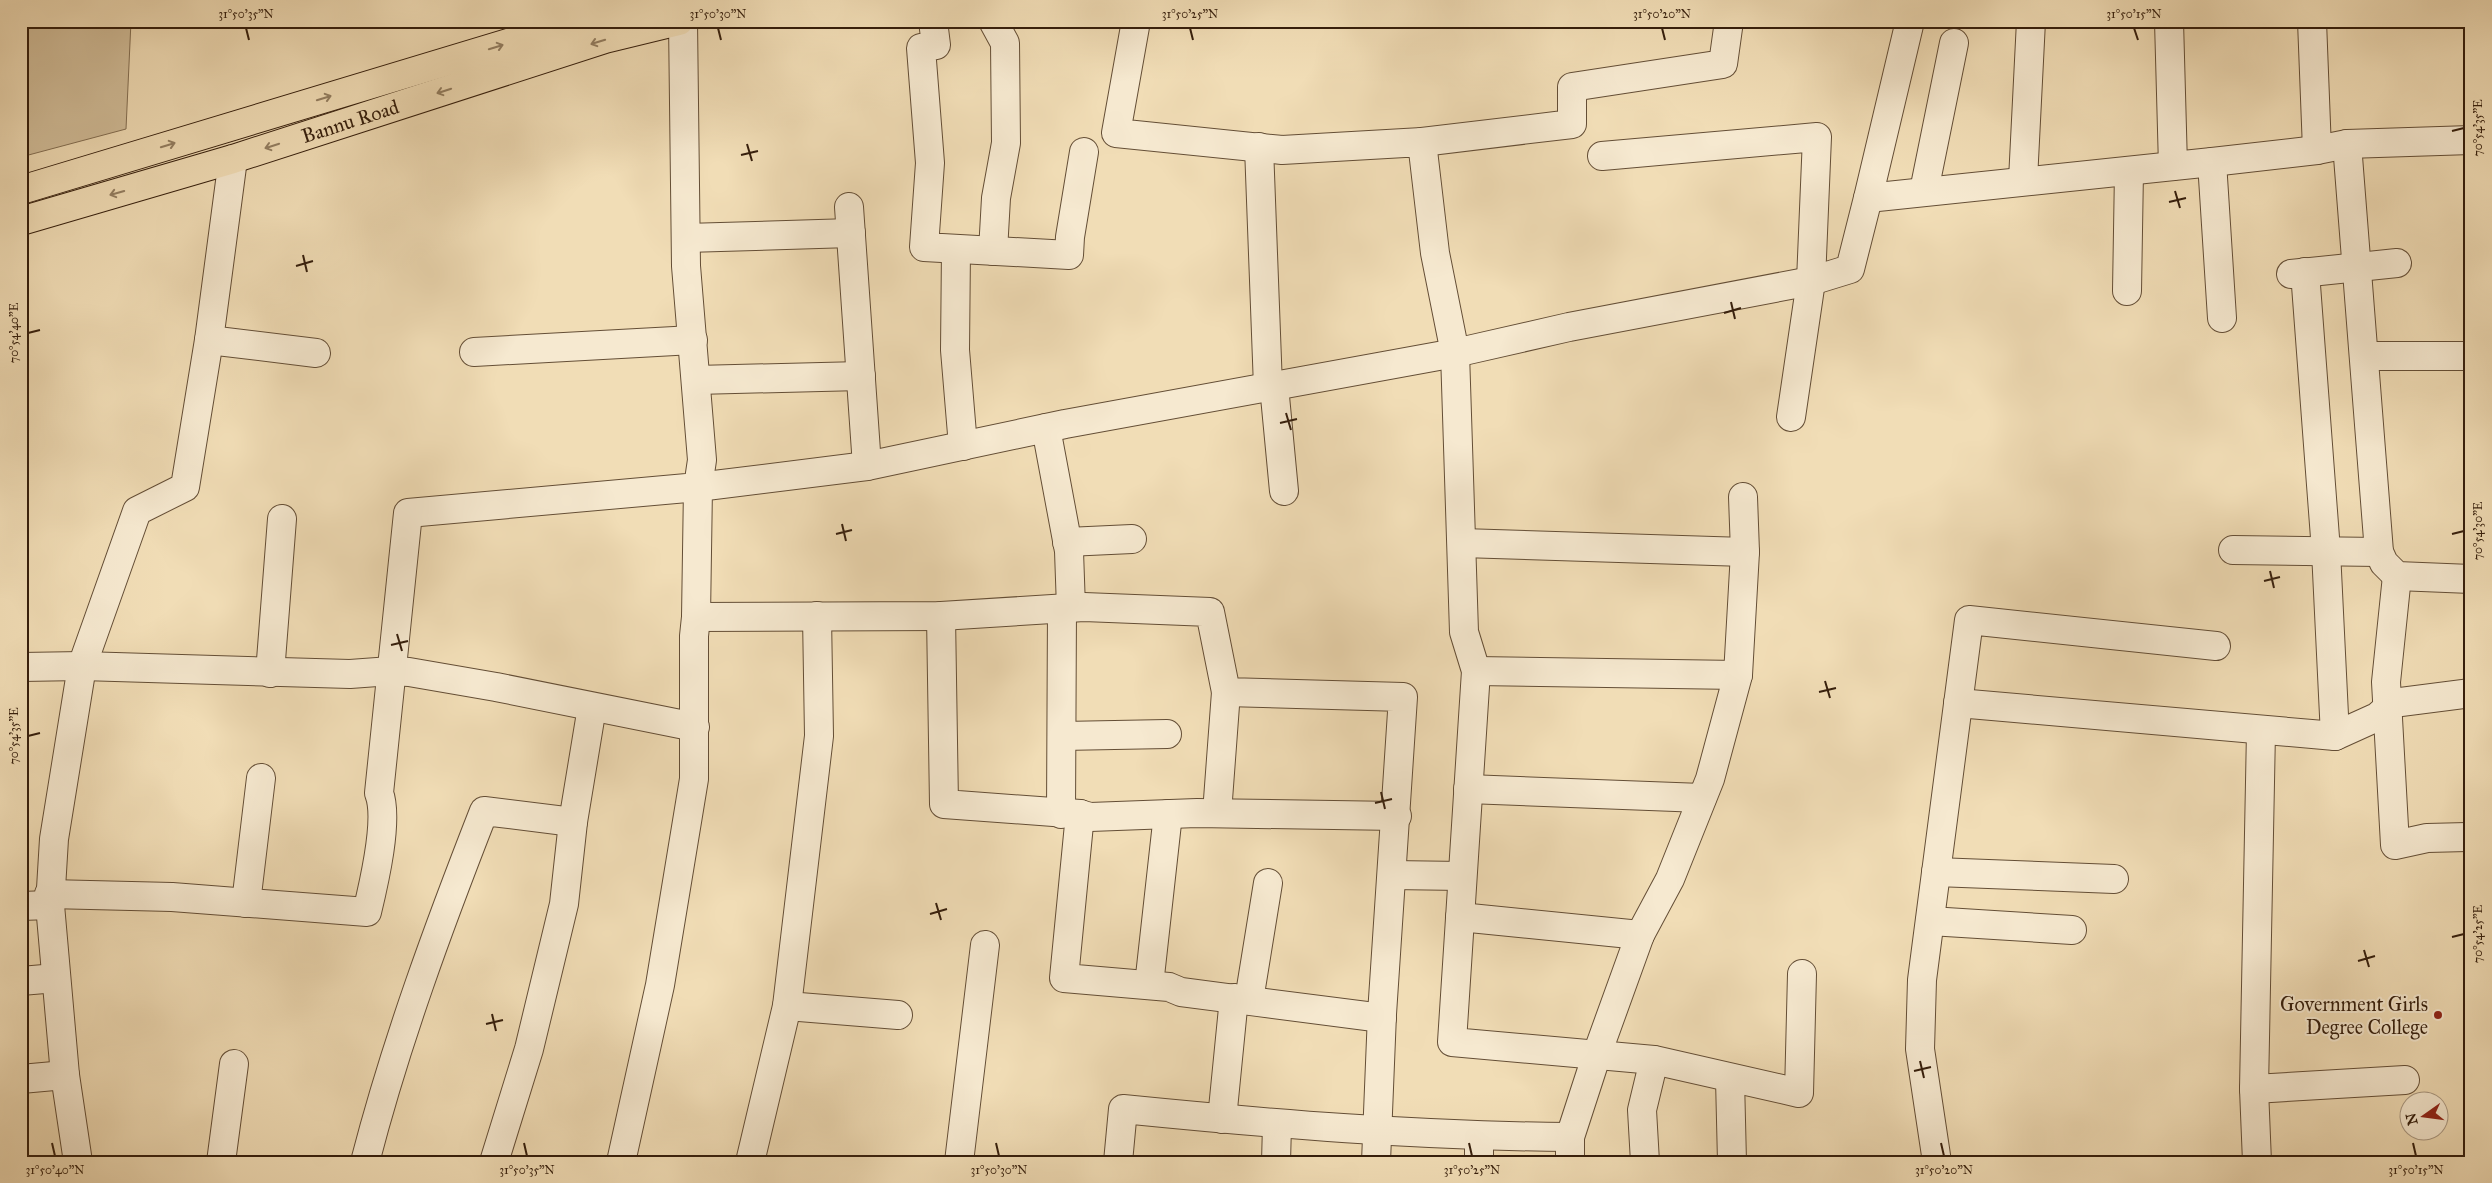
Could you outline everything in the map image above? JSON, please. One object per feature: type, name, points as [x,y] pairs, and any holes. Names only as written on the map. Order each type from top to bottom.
[{"type":"highway","name":"Bannu Road","points":[[21,190],[581,21]]},
{"type":"highway","name":"Bannu Road","points":[[21,221],[233,159],[606,39],[681,21]]},
{"type":"street","points":[[621,1162],[660,985],[694,779],[694,636],[698,487],[702,460],[686,238],[681,21]]},
{"type":"street","points":[[933,21],[936,45],[921,48],[930,162],[924,247],[1070,255],[1070,237],[1084,152]]},
{"type":"street","points":[[993,21],[1006,43],[1006,143],[996,198],[993,251]]},
{"type":"street","points":[[1136,21],[1116,133],[1282,150],[1422,142],[1572,124],[1572,87],[1723,64],[1729,21]]},
{"type":"street","points":[[21,906],[50,900],[172,897],[366,912],[375,880],[383,805],[379,793],[408,513],[698,487],[868,466],[1046,428],[1455,353],[1569,327],[1811,281],[1850,269],[1910,21]]},
{"type":"street","points":[[2023,180],[2031,21]]},
{"type":"street","points":[[2169,21],[2173,166]]},
{"type":"street","points":[[2312,21],[2317,150]]},
{"type":"street","points":[[1924,191],[1954,43]]},
{"type":"street","points":[[1602,156],[1817,136],[1811,281],[1791,417]]},
{"type":"street","points":[[1868,198],[2023,180],[2212,162],[2317,150],[2347,144],[2471,140]]},
{"type":"street","points":[[1422,142],[1436,253],[1455,353],[1464,632],[1476,671],[1452,1042],[1654,1060],[1799,1094],[1802,974]]},
{"type":"street","points":[[2347,144],[2379,552],[2384,563],[2397,576],[2471,579]]},
{"type":"street","points":[[1259,147],[1271,387],[1284,491]]},
{"type":"street","points":[[78,1162],[65,1075],[50,900],[54,839],[82,666],[137,511],[185,487],[209,340],[233,159]]},
{"type":"street","points":[[2212,162],[2222,318]]},
{"type":"street","points":[[2127,290],[2129,170]]},
{"type":"street","points":[[686,238],[850,220],[868,466]]},
{"type":"street","points":[[956,249],[954,350],[963,446]]},
{"type":"street","points":[[2335,736],[2326,551],[2298,273],[2397,263]]},
{"type":"street","points":[[209,340],[316,353]]},
{"type":"street","points":[[474,352],[693,340]]},
{"type":"street","points":[[2364,356],[2471,356]]},
{"type":"street","points":[[696,380],[861,376]]},
{"type":"street","points":[[1046,428],[1067,542],[1067,608],[1062,736],[1070,814],[1064,978],[1149,985],[1181,992],[1382,1018]]},
{"type":"street","points":[[1118,1162],[1123,1109],[1278,1124],[1377,1130],[1479,1149],[1570,1150],[1597,1054],[1640,934],[1670,879],[1710,779],[1738,675],[1745,552],[1743,496]]},
{"type":"street","points":[[270,673],[282,518]]},
{"type":"street","points":[[1067,542],[1132,539]]},
{"type":"street","points":[[1462,544],[1745,552]]},
{"type":"street","points":[[2233,550],[2379,552]]},
{"type":"street","points":[[2397,576],[2386,682],[2395,845],[2427,838],[2466,837]]},
{"type":"street","points":[[696,617],[941,616],[1067,608],[1210,612],[1226,692],[1217,814]]},
{"type":"street","points":[[750,1162],[787,1006],[820,736],[817,616]]},
{"type":"street","points":[[941,616],[944,804],[1090,817],[1168,814],[1397,816]]},
{"type":"street","points":[[1937,1162],[1920,1049],[1922,980],[1969,620],[2216,646]]},
{"type":"street","points":[[21,667],[82,666],[350,674],[391,671],[496,687],[695,727]]},
{"type":"street","points":[[1476,671],[1738,675]]},
{"type":"street","points":[[1226,692],[1404,697],[1382,1018],[1376,1162]]},
{"type":"street","points":[[1958,703],[2335,736],[2377,717],[2393,702],[2471,692]]},
{"type":"street","points":[[494,1162],[529,1049],[564,904],[573,822],[592,707]]},
{"type":"street","points":[[2257,1162],[2254,1089],[2261,731]]},
{"type":"street","points":[[1062,736],[1167,734]]},
{"type":"street","points":[[246,903],[261,778]]},
{"type":"street","points":[[1468,789],[1702,798]]},
{"type":"street","points":[[365,1162],[376,1118],[437,930],[484,810],[573,822]]},
{"type":"street","points":[[1149,985],[1168,814]]},
{"type":"street","points":[[1936,872],[2114,879]]},
{"type":"street","points":[[1392,875],[1462,876]]},
{"type":"street","points":[[1222,1119],[1242,999],[1268,883]]},
{"type":"street","points":[[1460,917],[1640,934]]},
{"type":"street","points":[[1930,921],[2072,930]]},
{"type":"street","points":[[959,1162],[985,945]]},
{"type":"street","points":[[21,981],[56,978]]},
{"type":"street","points":[[787,1006],[898,1015]]},
{"type":"street","points":[[1645,1162],[1642,1110],[1654,1060]]},
{"type":"street","points":[[222,1162],[234,1064]]},
{"type":"street","points":[[21,1079],[65,1075]]},
{"type":"street","points":[[1730,1079],[1732,1162]]},
{"type":"street","points":[[2254,1089],[2405,1080]]},
{"type":"street","points":[[1276,1162],[1278,1124]]},
{"type":"shaded area","points":[[21,21],[131,21],[126,129],[21,157]]},
{"type":"place","name":"Government Girls Degree College","points":[[2438,1015]]}]
